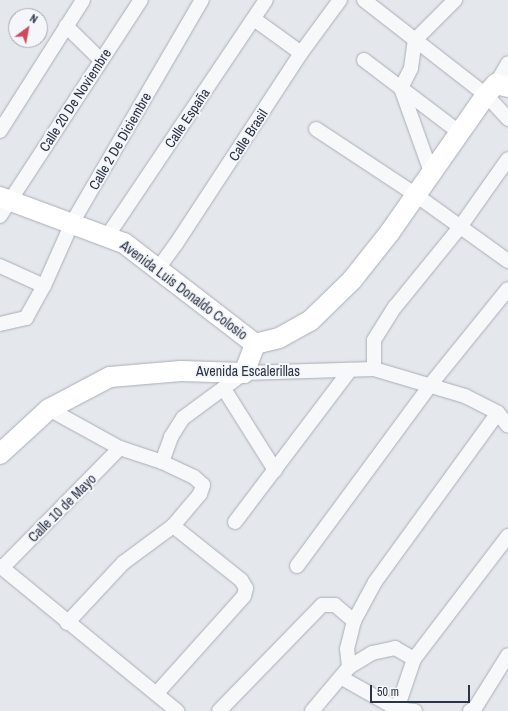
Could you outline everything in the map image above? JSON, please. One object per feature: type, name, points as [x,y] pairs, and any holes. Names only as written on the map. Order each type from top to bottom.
[{"type":"main road","name":"Avenida Escalerillas","points":[[255,344],[279,338],[310,321],[352,280],[416,195],[460,132],[497,89]]},
{"type":"main road","name":"Avenida Luis Donaldo Colosio","points":[[3,204],[72,223],[108,235],[124,243],[157,270],[255,344]]},
{"type":"main road","points":[[244,373],[255,344]]},
{"type":"main road","name":"Avenida Escalerillas","points":[[0,453],[49,409],[110,378],[181,371],[244,373]]},
{"type":"street","points":[[0,132],[83,0]]},
{"type":"street","name":"Calle 20 De Noviembre","points":[[3,204],[102,60],[141,0]]},
{"type":"street","name":"Calle 2 De Diciembre","points":[[0,324],[26,318],[44,286],[72,223],[202,0]]},
{"type":"street","name":"Calle España","points":[[108,235],[266,0]]},
{"type":"street","name":"Calle Brasil","points":[[157,270],[176,244],[301,53],[340,0]]},
{"type":"street","points":[[364,0],[415,40],[497,89],[508,119]]},
{"type":"street","points":[[431,172],[401,88],[411,68],[415,40],[455,0]]},
{"type":"street","points":[[254,19],[301,53]]},
{"type":"street","points":[[66,26],[102,60]]},
{"type":"street","points":[[364,60],[460,132]]},
{"type":"street","points":[[497,89],[508,63]]},
{"type":"street","points":[[316,129],[416,195],[508,261]]},
{"type":"street","points":[[374,368],[374,340],[395,307],[460,227],[508,159]]},
{"type":"street","points":[[1,268],[44,286]]},
{"type":"street","points":[[297,566],[431,384],[508,289]]},
{"type":"street","name":"Avenida Escalerillas","points":[[244,373],[374,368],[431,384],[466,396],[498,413],[508,426]]},
{"type":"street","points":[[235,522],[350,370]]},
{"type":"street","points":[[162,462],[171,437],[183,418],[244,373]]},
{"type":"street","points":[[224,389],[275,470]]},
{"type":"street","points":[[49,409],[120,448],[162,462],[194,477],[203,485],[200,494],[173,526],[123,564],[67,622]]},
{"type":"street","points":[[346,673],[347,649],[354,621],[375,582],[498,413]]},
{"type":"street","name":"Calle 10 de Mayo","points":[[1,567],[120,448]]},
{"type":"street","points":[[157,693],[244,596],[246,588],[241,580],[173,526]]},
{"type":"street","points":[[397,709],[414,659],[508,536]]},
{"type":"street","points":[[1,567],[67,622],[157,693],[177,711]]},
{"type":"street","points":[[219,711],[322,605],[335,605],[354,621]]},
{"type":"street","points":[[312,711],[346,673],[372,652],[395,648],[414,659]]},
{"type":"street","points":[[470,711],[475,708],[508,655]]},
{"type":"street","points":[[346,673],[397,709],[415,711]]}]
